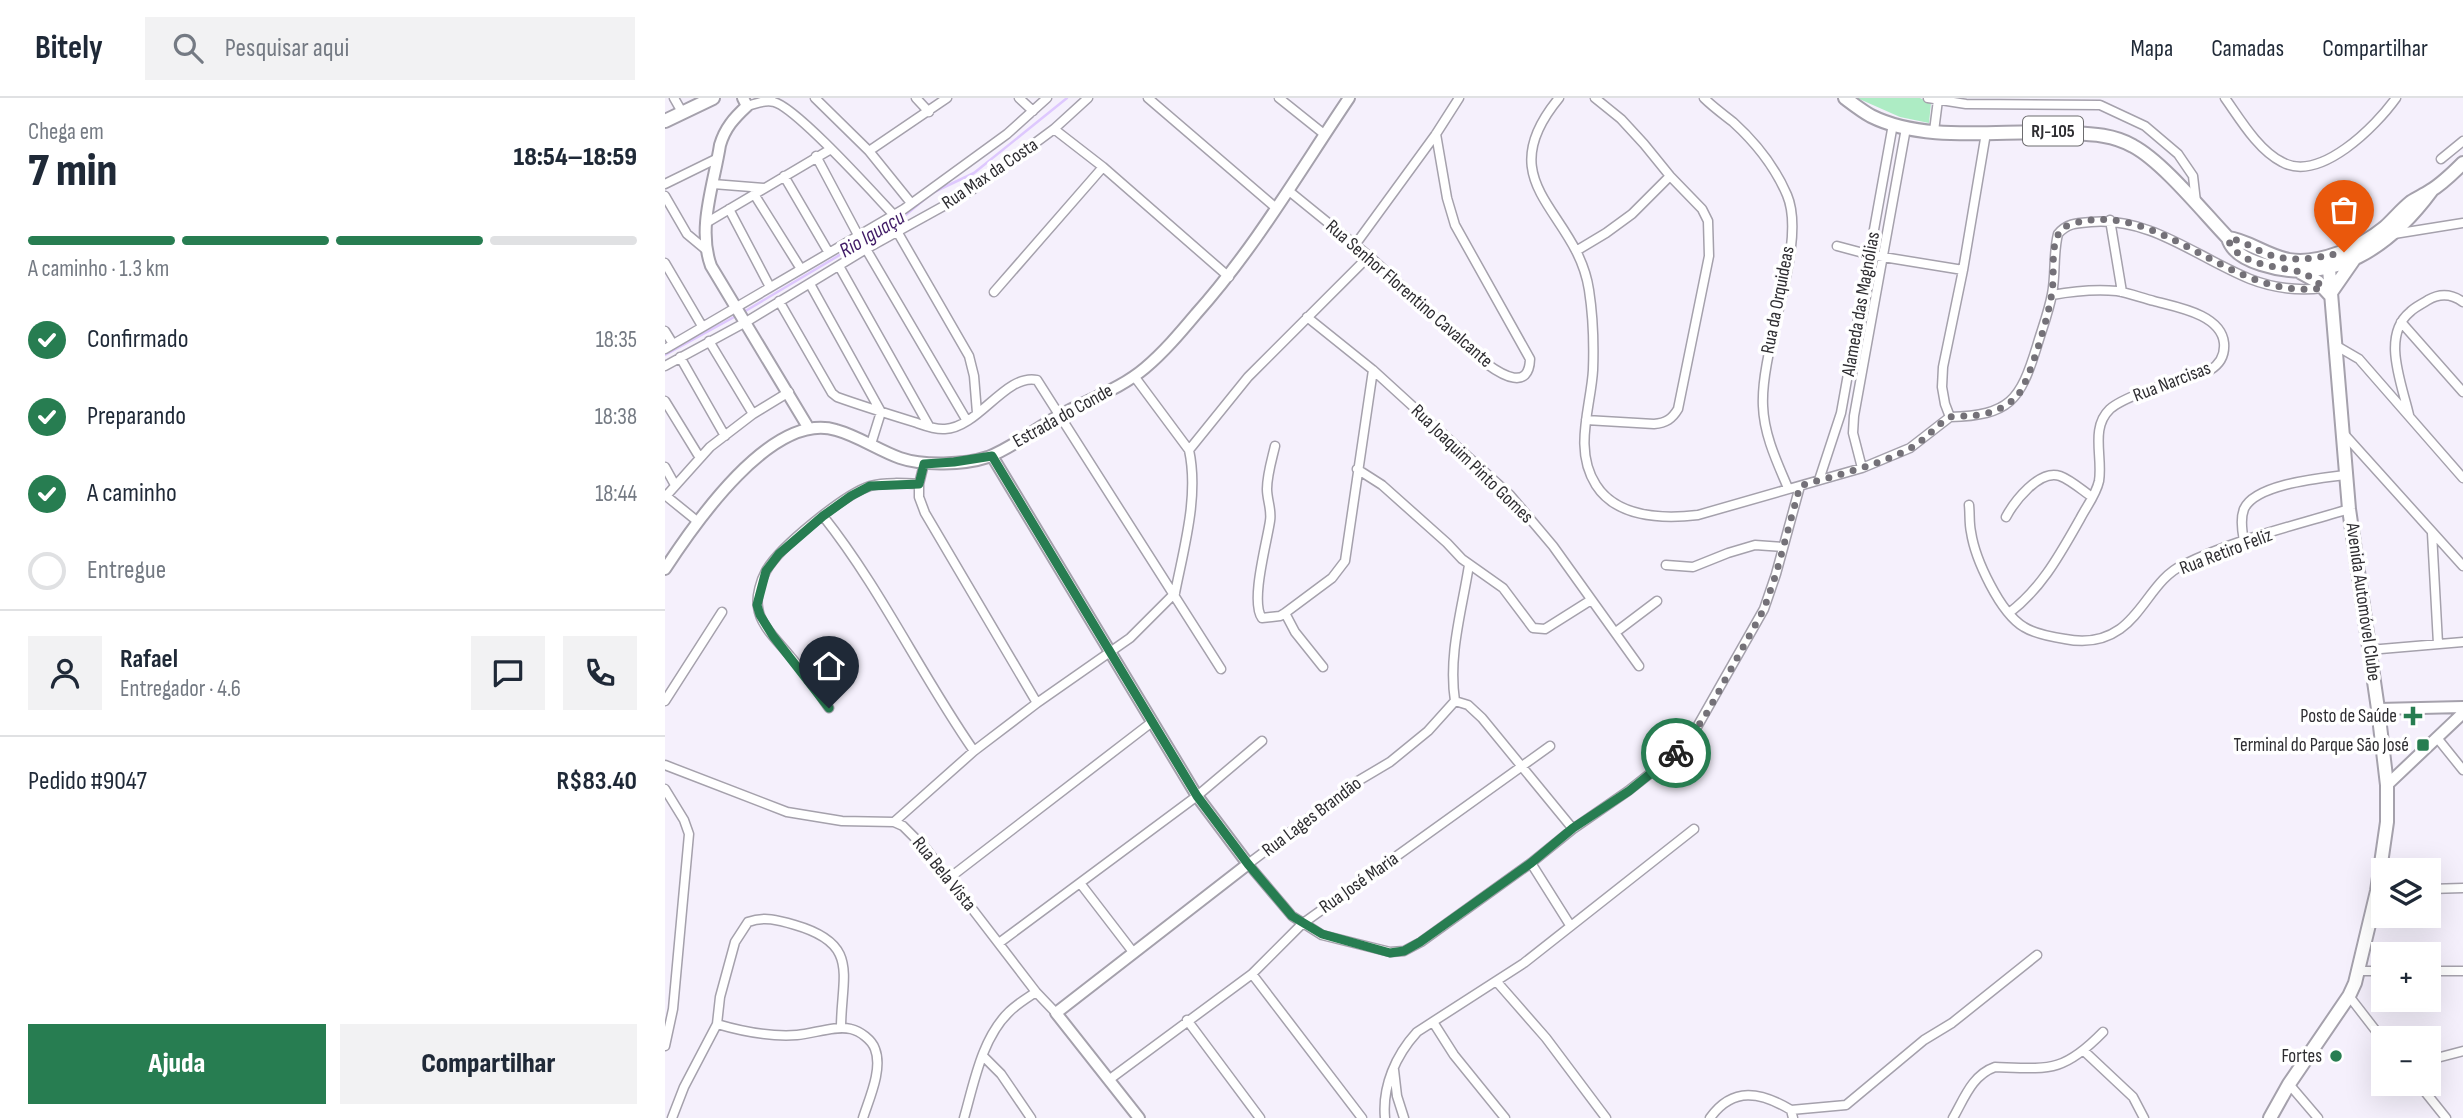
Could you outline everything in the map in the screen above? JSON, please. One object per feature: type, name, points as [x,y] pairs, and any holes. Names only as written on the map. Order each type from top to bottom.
[{"type":"main road","points":[[665,121],[713,98]]},
{"type":"main road","name":"RJ-105","points":[[1845,98],[1871,116],[1899,126],[1934,131],[2098,134],[2114,138],[2149,156],[2228,239],[2230,245],[2251,261],[2298,271],[2329,269]]},
{"type":"main road","name":"RJ-105","points":[[2228,239],[2236,239],[2271,255],[2290,260],[2349,255],[2391,235],[2410,218],[2432,190],[2463,163]]},
{"type":"main road","name":"RJ-105","points":[[2349,255],[2414,200],[2432,190]]},
{"type":"main road","points":[[2307,260],[2329,269],[2349,255]]},
{"type":"main road","points":[[2298,271],[2309,276],[2327,291],[2349,255]]},
{"type":"main road","name":"Avenida Automóvel Clube","points":[[2329,269],[2327,291],[2345,475],[2387,785],[2383,858]]},
{"type":"main road","name":"Avenida Automóvel Clube","points":[[2270,1118],[2349,996],[2371,924]]},
{"type":"street","points":[[674,98],[682,112]]},
{"type":"street","points":[[815,98],[869,151],[911,203]]},
{"type":"street","points":[[916,98],[929,112]]},
{"type":"street","points":[[869,151],[947,98]]},
{"type":"street","points":[[1019,98],[1033,111]]},
{"type":"street","name":"Rua Max da Costa","points":[[669,346],[894,215],[1007,134],[1047,98]]},
{"type":"street","name":"Rua Max da Costa","points":[[665,366],[991,178],[1054,129],[1088,98]]},
{"type":"street","points":[[1148,98],[1276,208]]},
{"type":"street","points":[[1279,98],[1324,134]]},
{"type":"street","name":"Estrada do Conde","points":[[808,427],[838,430],[898,457],[924,464],[954,462],[992,456],[1060,415],[1134,376],[1165,351],[1229,277],[1349,98]]},
{"type":"street","points":[[1355,245],[1458,101],[1448,98]]},
{"type":"street","points":[[1559,98],[1549,110],[1533,140],[1530,166],[1542,194],[1586,272],[1593,331],[1593,372],[1586,420],[1585,456],[1596,486],[1611,500],[1652,517],[1698,514],[1862,468],[1910,448],[1950,416],[1984,415],[2005,406],[2019,393],[2028,374],[2052,295],[2058,234],[2063,227],[2074,223],[2111,220],[2154,230],[2232,271],[2260,282],[2297,290],[2327,291]]},
{"type":"street","points":[[1586,420],[1664,423],[1672,418],[1678,409],[1709,257],[1710,235],[1708,221],[1702,209],[1644,144],[1595,98]]},
{"type":"street","name":"Rua da Orquideas","points":[[1704,98],[1748,137],[1774,171],[1789,198],[1791,235],[1786,273],[1763,377],[1762,405],[1768,435],[1788,488]]},
{"type":"street","points":[[1928,98],[1966,104],[2100,105],[2145,126],[2178,154],[2193,176],[2196,204]]},
{"type":"street","points":[[2224,98],[2268,152],[2282,163],[2294,166],[2323,163],[2347,148],[2396,98]]},
{"type":"street","points":[[665,569],[697,521],[736,476],[782,441],[808,427],[711,266],[705,249],[706,223],[718,158],[723,134],[732,119],[745,102],[768,99],[779,103],[831,149],[894,215]]},
{"type":"street","points":[[1934,131],[1938,100]]},
{"type":"street","name":"Alameda das Magnólias","points":[[1819,480],[1841,413],[1899,126]]},
{"type":"street","name":"Alameda das Magnólias","points":[[1862,468],[1853,425],[1883,257],[1899,126]]},
{"type":"street","points":[[1054,129],[1104,167],[1229,277]]},
{"type":"street","points":[[1950,416],[1942,387],[1943,367],[1963,271],[1986,133]]},
{"type":"street","name":"Rua Senhor Florentino Cavalcante","points":[[1289,191],[1369,256],[1500,373],[1514,378],[1527,372],[1530,359],[1455,225],[1447,198],[1436,134]]},
{"type":"street","points":[[2441,159],[2463,141]]},
{"type":"street","points":[[706,223],[831,149]]},
{"type":"street","points":[[816,156],[858,235]]},
{"type":"street","points":[[665,184],[718,158]]},
{"type":"street","points":[[995,292],[1104,167]]},
{"type":"street","points":[[784,176],[829,253]]},
{"type":"street","points":[[1576,251],[1632,214],[1670,176]]},
{"type":"street","points":[[713,184],[764,188]]},
{"type":"street","points":[[754,194],[801,269]]},
{"type":"street","points":[[665,196],[687,234],[705,249]]},
{"type":"street","points":[[729,209],[770,288]]},
{"type":"street","points":[[2111,220],[2122,292]]},
{"type":"street","points":[[2391,235],[2463,223]]},
{"type":"street","points":[[898,233],[969,356],[975,376],[977,413]]},
{"type":"street","points":[[1837,246],[1871,255],[1963,271]]},
{"type":"street","points":[[866,249],[967,421]]},
{"type":"street","points":[[1189,450],[1248,377],[1369,256]]},
{"type":"street","points":[[665,263],[702,326]]},
{"type":"street","points":[[839,266],[929,426]]},
{"type":"street","points":[[810,284],[881,412],[871,444]]},
{"type":"street","name":"Rua Narcisas","points":[[2009,612],[2025,601],[2042,581],[2092,497],[2098,482],[2100,428],[2103,418],[2111,408],[2130,397],[2210,370],[2220,362],[2224,350],[2224,339],[2219,331],[2210,322],[2191,312],[2122,292],[2084,290],[2052,295]]},
{"type":"street","points":[[2409,417],[2395,350],[2401,322],[2410,311],[2434,296],[2447,295],[2463,302]]},
{"type":"street","points":[[779,302],[837,397],[881,412],[946,429],[967,421],[1017,383],[1037,380],[1221,669]]},
{"type":"street","name":"Rua Joaquim Pinto Gomes","points":[[1307,317],[1373,370],[1510,495],[1553,546],[1639,666]]},
{"type":"street","points":[[2401,322],[2463,391]]},
{"type":"street","points":[[665,331],[669,346]]},
{"type":"street","points":[[1857,332],[1868,334]]},
{"type":"street","points":[[709,341],[753,414]]},
{"type":"street","points":[[2334,344],[2358,359],[2463,478]]},
{"type":"street","points":[[680,357],[725,436]]},
{"type":"street","points":[[1275,446],[1267,489],[1270,522],[1262,555],[1259,613],[1262,618],[1285,612],[1332,578],[1345,561],[1373,370]]},
{"type":"street","points":[[894,822],[974,751],[1129,638],[1175,593],[1193,468],[1189,450],[1134,376]]},
{"type":"street","points":[[697,521],[665,496],[700,458],[725,436],[753,414],[789,392]]},
{"type":"street","points":[[665,401],[700,458]]},
{"type":"street","points":[[2342,432],[2463,566]]},
{"type":"street","points":[[992,456],[1197,796],[1248,864],[1302,924],[1322,934],[1390,953],[1404,951],[1420,942],[1531,863],[1573,828],[1629,791],[1676,753],[1693,734],[1764,609],[1800,486]]},
{"type":"street","points":[[924,464],[919,497],[925,513],[1037,703]]},
{"type":"street","points":[[665,467],[675,485]]},
{"type":"street","points":[[1357,469],[1383,485],[1469,565],[1503,588],[1534,628],[1545,629],[1591,600]]},
{"type":"street","points":[[2244,541],[2242,521],[2244,509],[2250,500],[2264,491],[2345,475]]},
{"type":"street","points":[[2006,517],[2014,502],[2029,487],[2048,476],[2061,476],[2092,497]]},
{"type":"street","points":[[829,708],[760,615],[757,605],[766,571],[779,554],[851,496],[870,486],[919,484]]},
{"type":"street","points":[[1969,505],[1974,547],[1999,598],[2009,612]]},
{"type":"street","name":"Rua Retiro Feliz","points":[[2009,612],[2026,629],[2050,636],[2092,641],[2104,638],[2122,627],[2180,566],[2244,541],[2349,509]]},
{"type":"street","points":[[823,516],[855,560],[939,699],[974,751]]},
{"type":"street","points":[[2431,533],[2438,644]]},
{"type":"street","points":[[1666,565],[1693,567],[1755,545],[1782,547]]},
{"type":"street","points":[[1469,565],[1453,651],[1452,681],[1455,701],[1473,709],[1573,828]]},
{"type":"street","points":[[1616,632],[1657,601]]},
{"type":"street","points":[[665,701],[722,612]]},
{"type":"street","points":[[1285,612],[1295,632],[1323,667]]},
{"type":"street","points":[[2369,650],[2463,642]]},
{"type":"street","name":"Rua Lages Brandão","points":[[1056,1013],[1357,781],[1390,762],[1428,731],[1455,701]]},
{"type":"street","points":[[2378,709],[2463,707]]},
{"type":"street","points":[[2387,785],[2463,713]]},
{"type":"street","points":[[948,879],[1152,722]]},
{"type":"street","points":[[2438,739],[2463,770]]},
{"type":"street","points":[[999,943],[1197,796],[1262,741]]},
{"type":"street","name":"Rua José Maria","points":[[1110,1079],[1252,974],[1302,924],[1550,746]]},
{"type":"street","name":"Rua Bela Vista","points":[[665,765],[787,812],[842,821],[894,822],[913,834],[1036,992],[1110,1079],[1139,1118]]},
{"type":"street","points":[[665,789],[684,820],[689,834],[673,1009],[665,1046]]},
{"type":"street","points":[[1385,1118],[1386,1089],[1393,1068],[1417,1032],[1497,982],[1694,829]]},
{"type":"street","points":[[1531,863],[1570,925]]},
{"type":"street","points":[[1080,883],[1133,952]]},
{"type":"street","points":[[2441,889],[2463,888]]},
{"type":"street","points":[[673,1118],[684,1087],[717,1024],[720,997],[735,942],[748,922],[767,918],[811,930],[827,939],[839,951],[844,962],[846,980],[841,1028]]},
{"type":"street","points":[[1710,1118],[1716,1109],[1729,1100],[1742,1096],[1759,1095],[1771,1098],[1792,1114],[1846,1105],[1913,1048],[1952,1023],[2037,955]]},
{"type":"street","points":[[2358,971],[2371,971]]},
{"type":"street","points":[[2441,971],[2463,971]]},
{"type":"street","points":[[1252,974],[1362,1118]]},
{"type":"street","points":[[1497,982],[1546,1038],[1606,1118]]},
{"type":"street","points":[[964,1118],[992,1035],[1003,1019],[1036,992]]},
{"type":"street","points":[[2349,996],[2372,1026]]},
{"type":"street","points":[[1187,1020],[1260,1118]]},
{"type":"street","points":[[1433,1022],[1454,1055],[1505,1118]]},
{"type":"street","points":[[717,1024],[747,1033],[768,1035],[797,1035],[841,1028],[859,1033],[869,1040],[875,1049],[877,1061],[876,1075],[863,1118]]},
{"type":"street","points":[[1953,1118],[1968,1089],[1987,1069],[2049,1068],[2084,1051],[2103,1032]]},
{"type":"street","points":[[2084,1051],[2133,1097],[2144,1118]]},
{"type":"street","points":[[2441,1057],[2463,1051]]},
{"type":"street","points":[[983,1056],[1001,1074],[1031,1118]]},
{"type":"street","points":[[1393,1068],[1403,1118]]},
{"type":"street","points":[[2290,1084],[2318,1118]]},
{"type":"street","points":[[2428,1096],[2446,1118]]},
{"type":"green space","points":[[1857,98],[1920,98],[1931,103],[1929,123],[1900,117]]},
{"type":"waterway","name":"Rio Iguaçu","points":[[934,192],[974,173],[1067,98]]},
{"type":"waterway","name":"Rio Iguaçu","points":[[742,313],[902,218],[926,198]]},
{"type":"waterway","name":"Rio Iguaçu","points":[[665,355],[736,316]]},
{"type":"way so far","points":[[1676,753],[1708,711],[1764,609],[1800,486],[1862,468],[1910,448],[1950,416],[1984,415],[2005,406],[2019,393],[2028,374],[2052,295],[2055,244],[2063,227],[2074,223],[2111,220],[2133,224],[2154,230],[2251,280],[2297,290],[2323,288],[2318,282],[2298,271],[2251,261],[2230,245],[2228,239],[2236,239],[2261,252],[2290,260],[2307,260],[2344,252]]},
{"type":"place","name":"Posto de Saúde","points":[[2413,716]]},
{"type":"place","name":"Terminal do Parque São José","points":[[2423,745]]},
{"type":"place","name":"Fortes","points":[[2336,1056]]},
{"type":"route","points":[[829,708],[764,624],[757,605],[766,571],[779,554],[823,516],[870,486],[919,484],[924,464],[992,456],[1197,796],[1227,838],[1292,916],[1322,934],[1390,953],[1404,951],[1531,863],[1573,828],[1629,791],[1676,753]]}]
